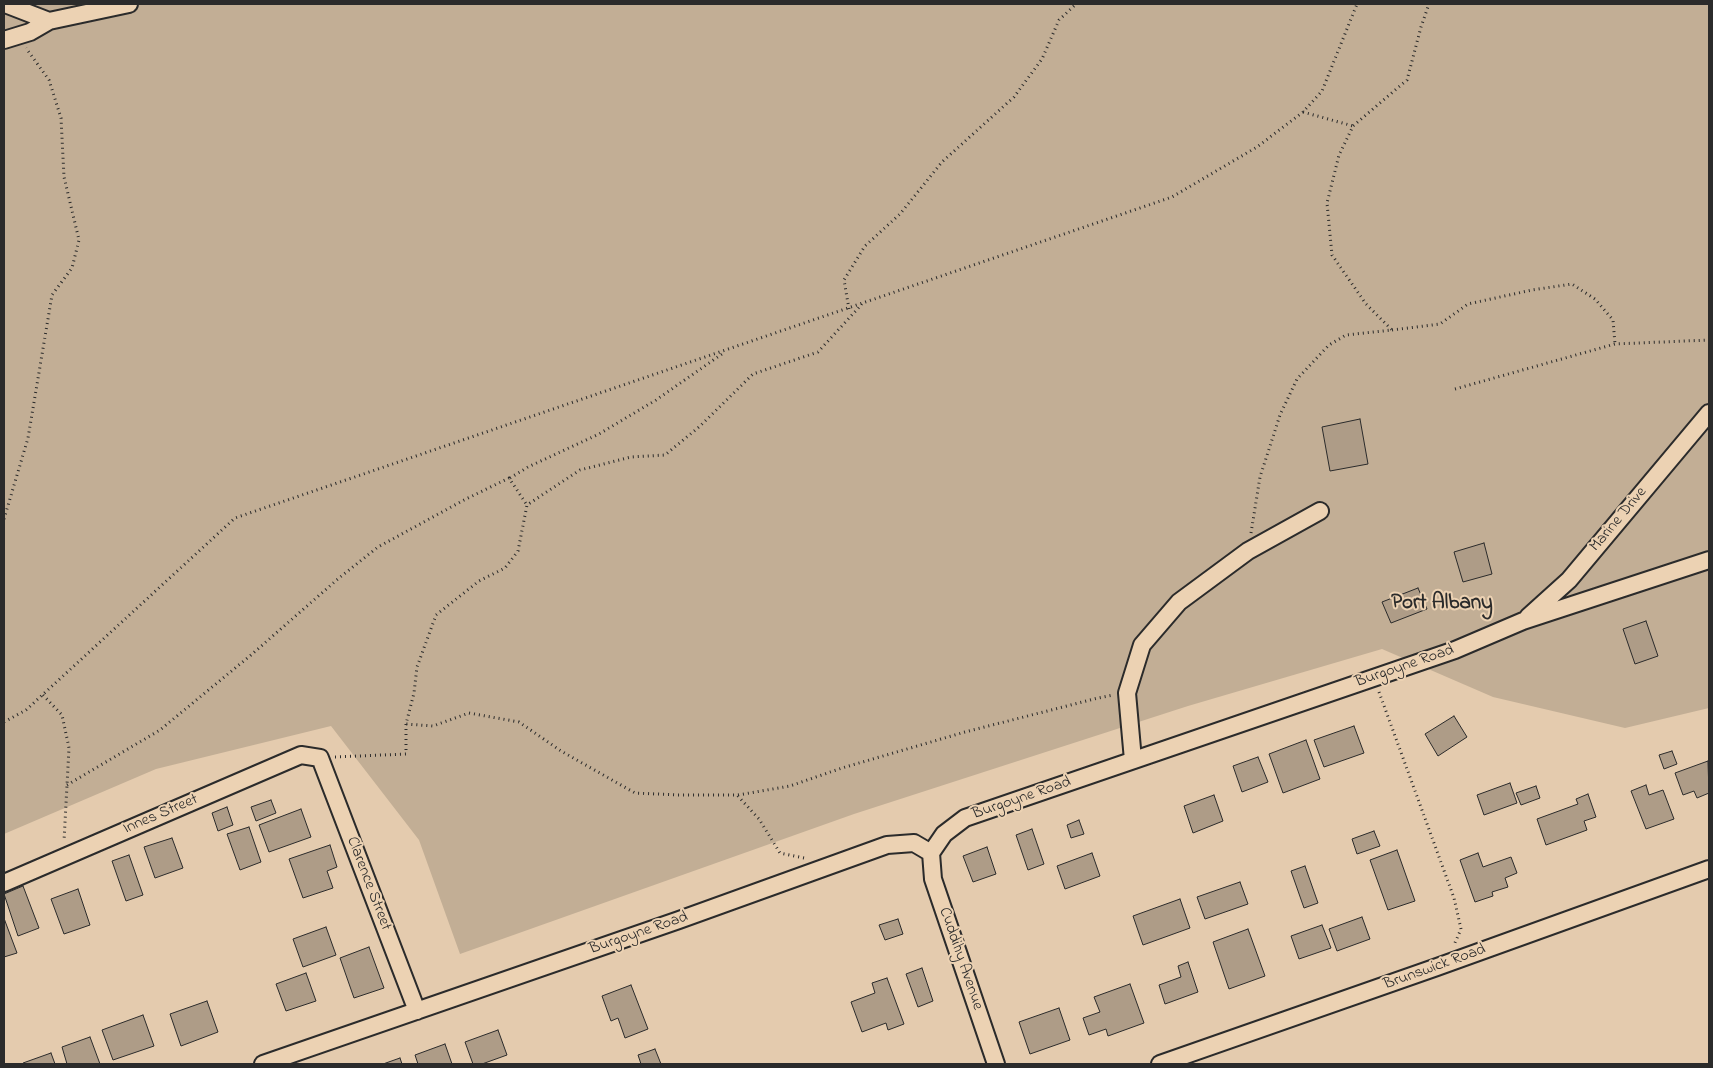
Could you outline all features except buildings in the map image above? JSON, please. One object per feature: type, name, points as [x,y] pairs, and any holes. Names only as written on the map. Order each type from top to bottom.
[{"type":"street","points":[[5,4],[49,21]]},
{"type":"street","points":[[11,38],[30,32],[49,21],[129,4]]},
{"type":"street","name":"Marine Drive","points":[[1523,621],[1569,580],[1709,414]]},
{"type":"street","points":[[1133,760],[1127,693],[1142,646],[1179,602],[1248,550],[1320,511]]},
{"type":"street","name":"Burgoyne Road","points":[[263,1064],[688,917],[887,845],[914,843],[931,853],[944,834],[965,818],[1455,650],[1523,621],[1709,560]]},
{"type":"street","name":"Innes Street","points":[[4,883],[301,755],[320,758]]},
{"type":"street","name":"Clarence Street","points":[[320,758],[417,1011]]},
{"type":"street","name":"Cuddihy Avenue","points":[[931,853],[932,879],[996,1064]]},
{"type":"street","name":"Brunswick Road","points":[[1160,1064],[1437,967],[1709,868]]},
{"type":"path","points":[[849,308],[844,280],[865,246],[900,214],[942,162],[1014,97],[1042,59],[1059,20],[1076,4]]},
{"type":"path","points":[[4,722],[26,710],[43,695],[235,518],[1172,197],[1257,147],[1303,112],[1322,90],[1357,4]]},
{"type":"path","points":[[1392,330],[1366,304],[1332,256],[1327,203],[1338,154],[1353,126],[1407,80],[1429,4]]},
{"type":"path","points":[[4,519],[28,438],[52,295],[72,268],[79,240],[64,177],[61,118],[49,80],[11,38]]},
{"type":"path","points":[[1303,112],[1353,126]]},
{"type":"path","points":[[1248,550],[1260,477],[1280,415],[1297,379],[1330,345],[1346,335],[1440,324],[1468,304],[1532,290],[1572,284],[1595,300],[1613,320],[1615,344]]},
{"type":"path","points":[[527,505],[580,470],[631,457],[665,455],[699,427],[753,374],[818,352],[863,304]]},
{"type":"path","points":[[1455,389],[1615,344],[1709,340]]},
{"type":"path","points":[[67,785],[160,730],[378,547],[528,467],[599,434],[656,400],[726,351]]},
{"type":"path","points":[[320,758],[406,754],[406,724],[414,693],[417,667],[436,614],[478,581],[505,568],[518,551],[527,505],[510,478]]},
{"type":"path","points":[[1376,683],[1454,898],[1461,929],[1452,951],[1437,967]]},
{"type":"path","points":[[406,724],[433,726],[469,713],[519,722],[561,751],[635,793],[737,795],[790,786],[842,768],[965,732],[1098,698],[1127,693]]},
{"type":"path","points":[[43,695],[62,715],[69,748],[64,857]]},
{"type":"path","points":[[737,795],[758,819],[780,853],[803,858],[812,856]]},
{"type":"shaded area","points":[[4,4],[1709,4],[1709,708],[1625,728],[1493,697],[1382,649],[1188,706],[854,814],[460,954],[419,840],[331,726],[156,769],[4,834]]},
{"type":"district","name":"Port Albany","points":[[1442,605]]}]
